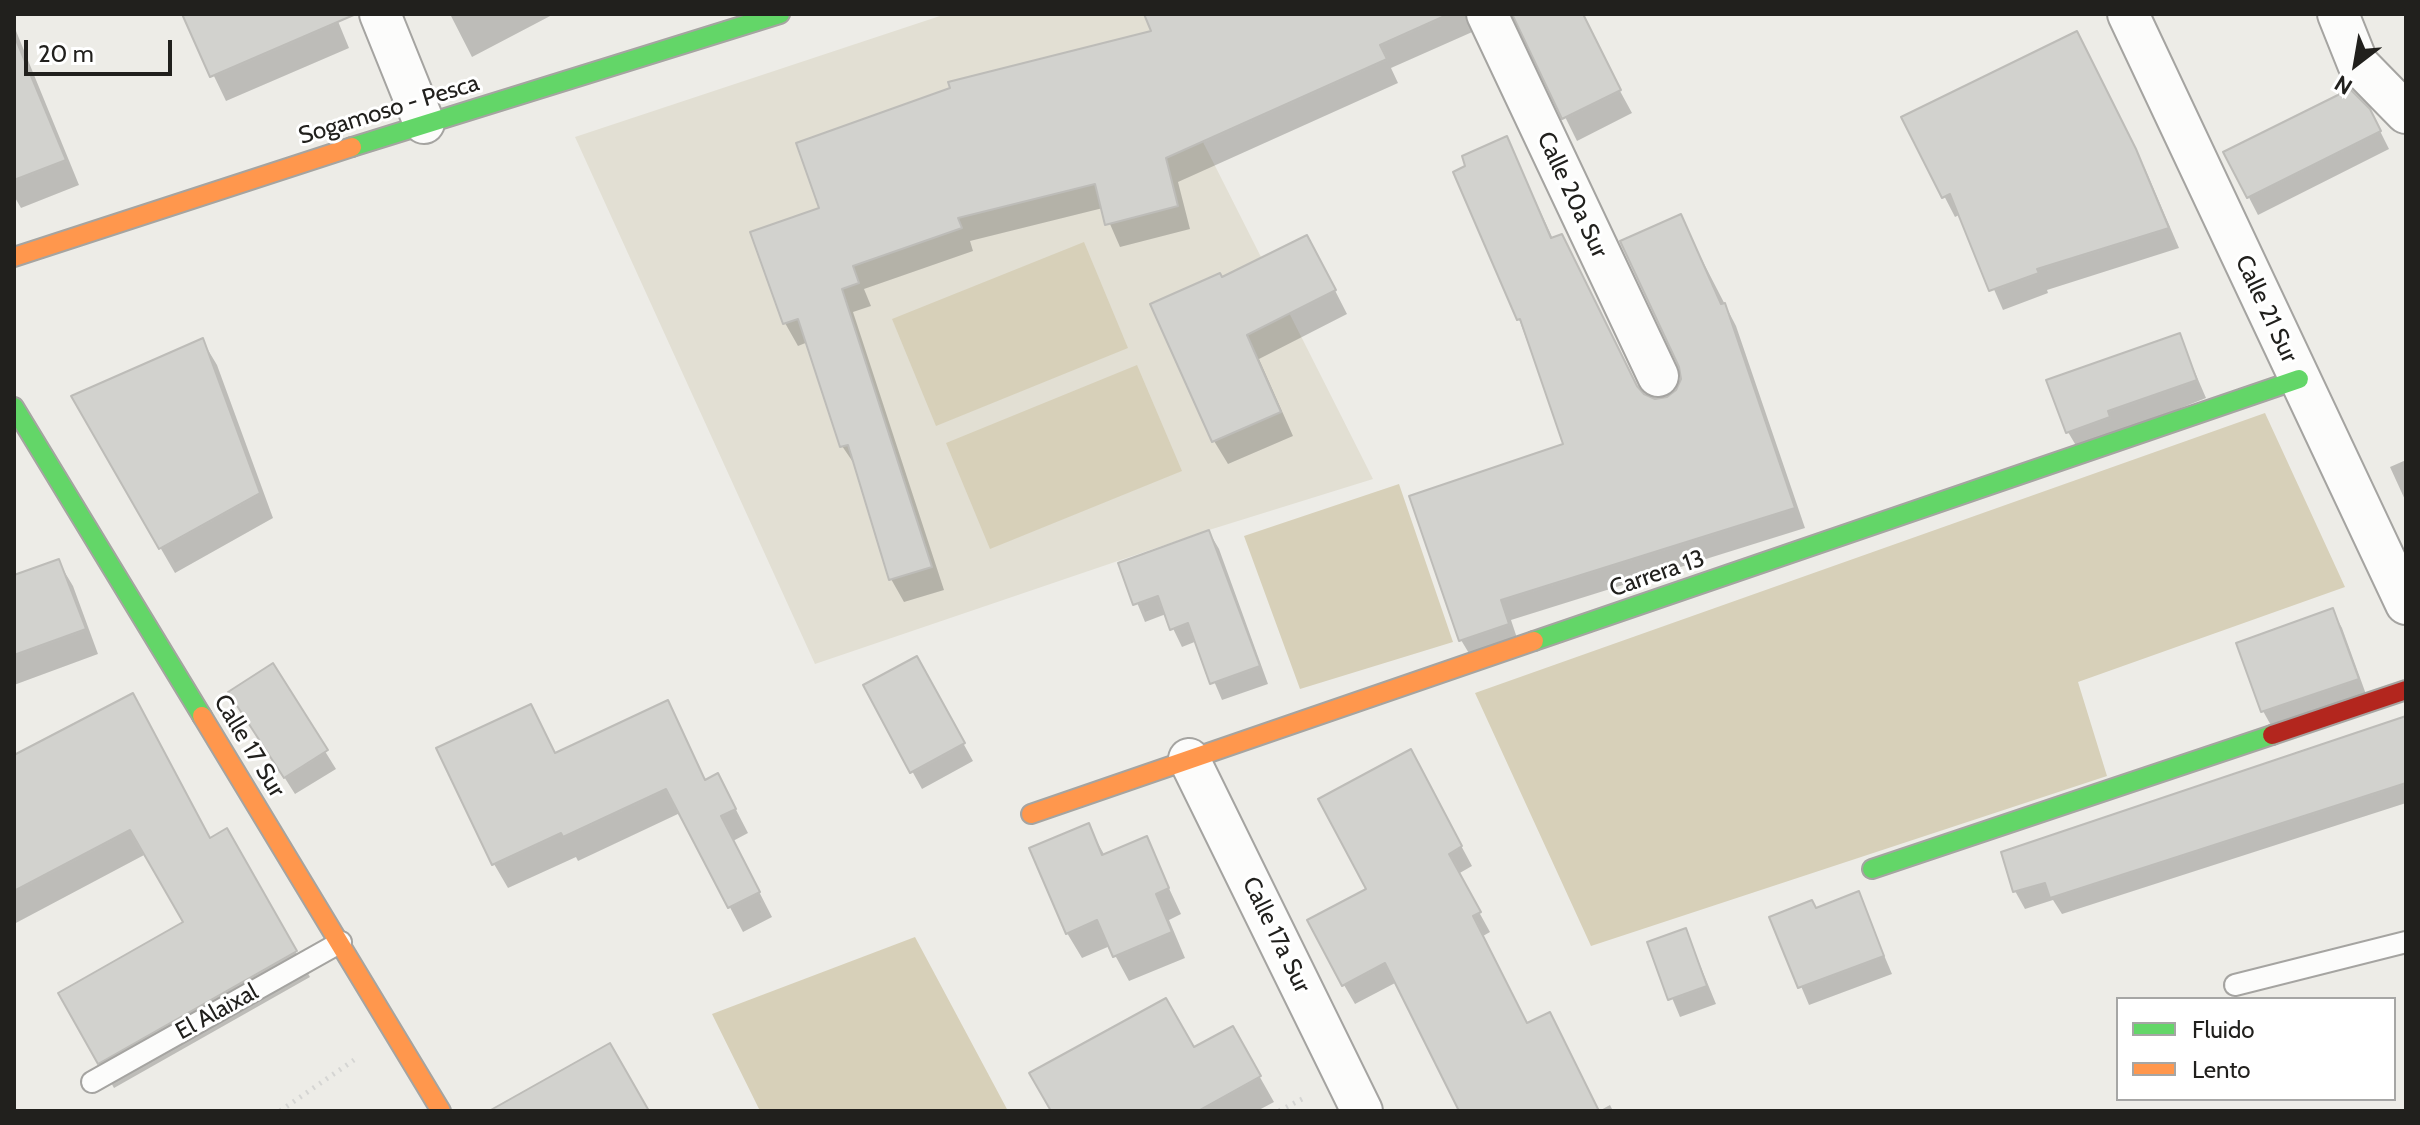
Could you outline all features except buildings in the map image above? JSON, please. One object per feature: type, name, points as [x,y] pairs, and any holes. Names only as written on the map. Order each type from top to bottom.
[{"type":"street","points":[[380,14],[424,123]]},
{"type":"street","name":"Sogamoso - Pesca","points":[[14,257],[424,123],[578,79],[780,14]]},
{"type":"street","name":"Calle 20a Sur","points":[[1487,14],[1658,376]]},
{"type":"street","name":"Calle 21 Sur","points":[[2128,14],[2406,604]]},
{"type":"street","points":[[2338,14],[2358,64],[2406,113]]},
{"type":"street","name":"Carrera 13","points":[[1031,814],[2299,379]]},
{"type":"street","name":"Calle 17 Sur","points":[[14,407],[441,1111]]},
{"type":"street","points":[[1872,869],[2406,690]]},
{"type":"street","name":"Calle 17a Sur","points":[[1189,759],[1354,1108]]},
{"type":"lane","name":"El Alaixal","points":[[92,1082],[341,942]]},
{"type":"lane","points":[[2235,985],[2406,942]]},
{"type":"path","points":[[280,1111],[395,1033]]},
{"type":"shaded area","points":[[946,14],[1146,14],[1203,142],[1373,479],[1209,530],[815,664],[575,137]]},
{"type":"shaded area","points":[[1084,242],[1128,348],[936,426],[892,319]]},
{"type":"shaded area","points":[[1137,365],[1182,471],[990,549],[946,443]]},
{"type":"shaded area","points":[[2265,413],[2345,587],[2078,682],[2107,776],[1591,946],[1475,693]]},
{"type":"shaded area","points":[[1399,484],[1453,642],[1300,689],[1244,536]]},
{"type":"shaded area","points":[[915,937],[1008,1111],[760,1111],[712,1014]]},
{"type":"traffic: fast","points":[[352,147],[780,14]]},
{"type":"traffic: fast","points":[[1534,641],[2299,379]]},
{"type":"traffic: fast","points":[[14,407],[202,716]]},
{"type":"traffic: fast","points":[[1872,869],[2272,735]]},
{"type":"traffic: slow","points":[[14,257],[352,147]]},
{"type":"traffic: slow","points":[[1031,814],[1534,641]]},
{"type":"traffic: slow","points":[[202,716],[441,1111]]},
{"type":"traffic: jam","points":[[2272,735],[2406,690]]}]
